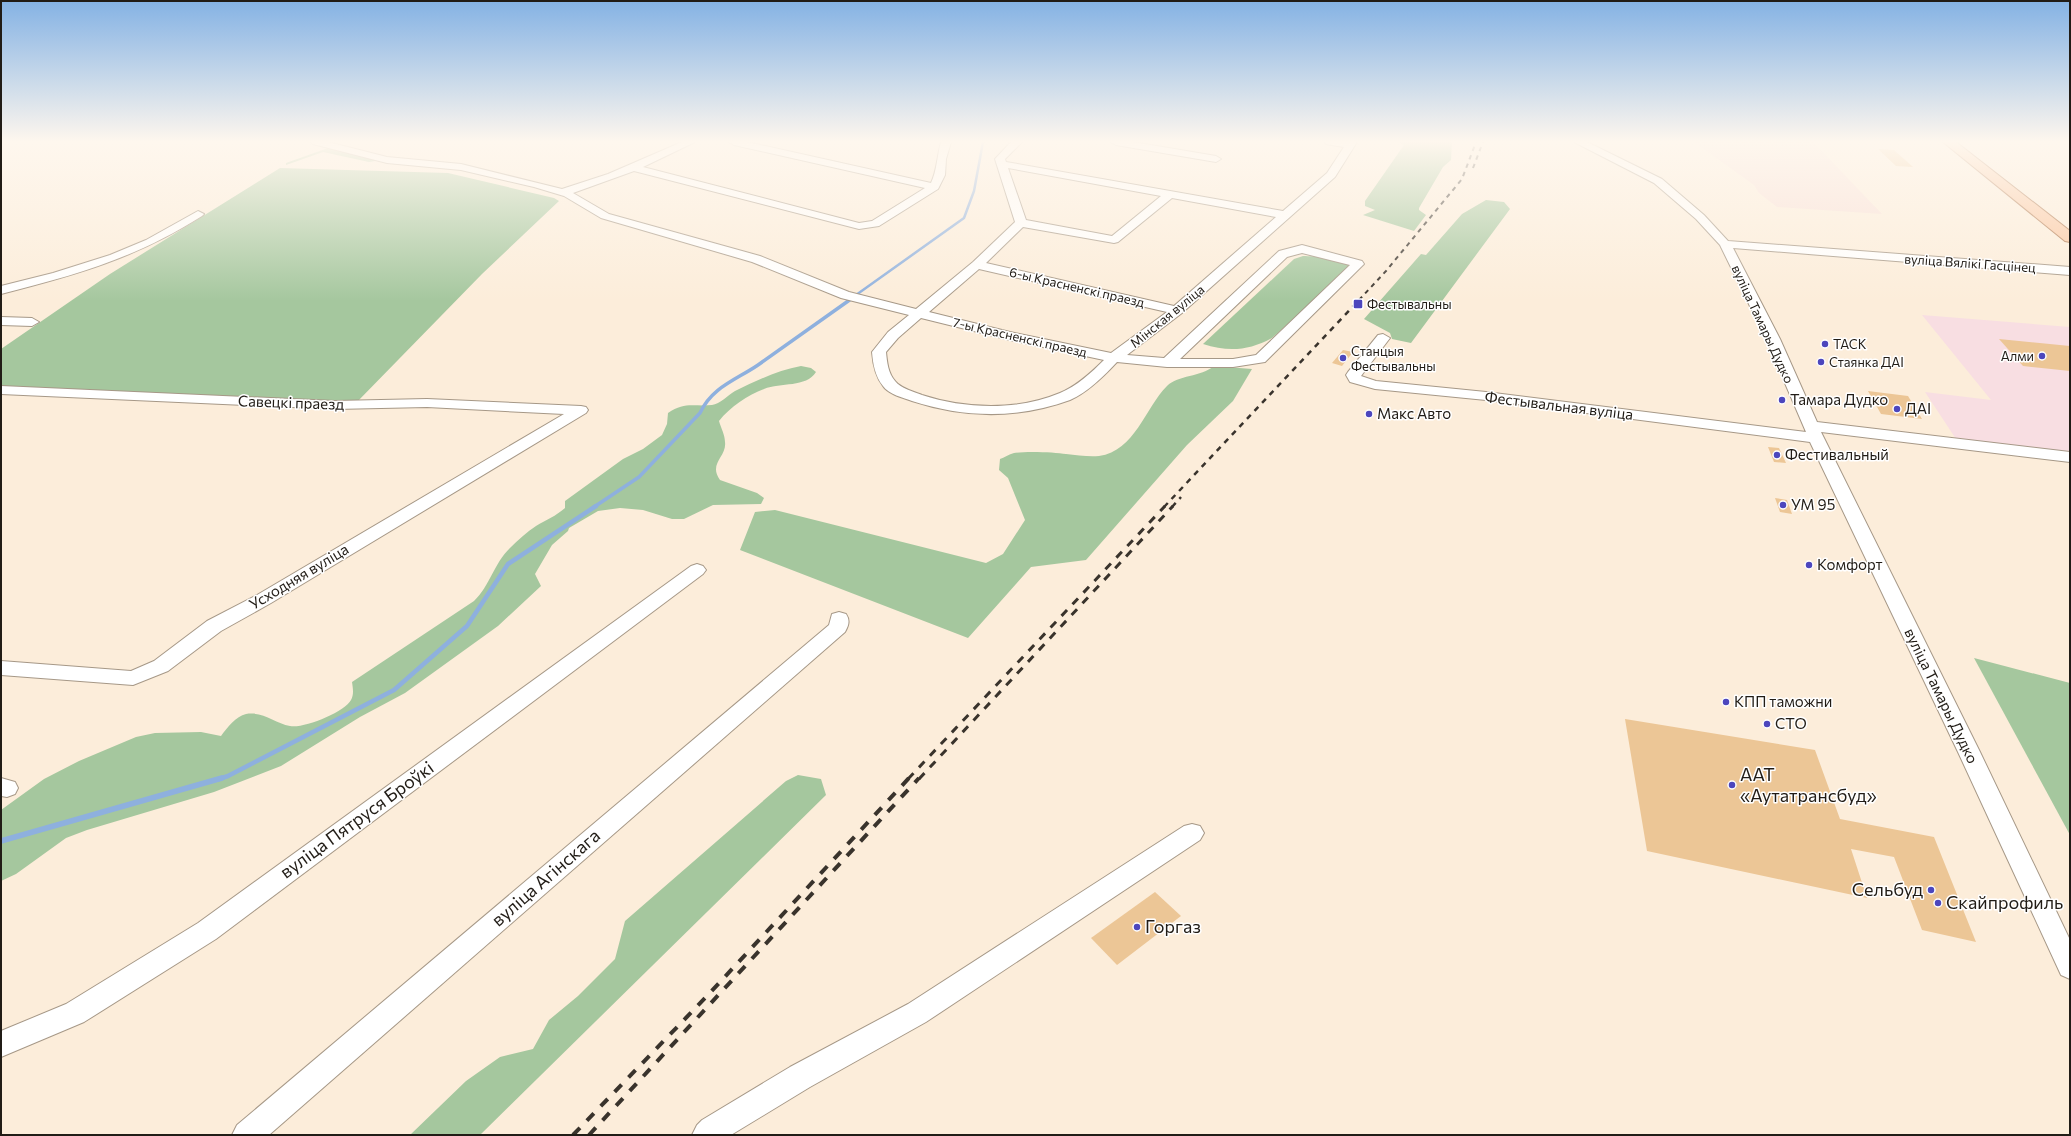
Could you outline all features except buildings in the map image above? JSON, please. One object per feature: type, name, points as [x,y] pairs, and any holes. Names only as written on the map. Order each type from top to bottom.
[{"type":"main road","points":[[2016,195],[2070,238]]},
{"type":"street","name":"7-ы Красненскі праезд","points":[[568,195],[605,216],[756,259],[845,295],[875,304],[1010,336],[1114,358],[1167,363],[1233,363],[1260,360],[1358,264],[1302,249]]},
{"type":"street","points":[[738,195],[859,226],[875,224],[921,195]]},
{"type":"street","points":[[1012,195],[1021,223]]},
{"type":"street","points":[[1021,223],[1114,240],[1169,195]]},
{"type":"street","points":[[1176,195],[1284,215]]},
{"type":"street","name":"Мінская вуліца","points":[[919,314],[893,335],[879,352],[881,368],[889,385],[908,395],[942,406],[990,411],[1033,406],[1066,396],[1094,378],[1114,358],[1177,310],[1307,195]]},
{"type":"street","name":"вуліца Тамары Дудко","points":[[1674,195],[1700,217],[1725,244],[1773,339],[1814,432],[1969,752],[2070,967]]},
{"type":"street","points":[[1,283],[86,260],[121,247],[187,214],[198,214],[151,242],[119,255],[71,271],[1,290]]},
{"type":"street","points":[[919,314],[977,265],[1021,223]]},
{"type":"street","points":[[1260,238],[1302,249]]},
{"type":"street","name":"вуліца Тамары Дудко","points":[[1725,244],[1870,256]]},
{"type":"street","points":[[1167,363],[1283,254],[1302,249]]},
{"type":"street","name":"вуліца Вялікі Гасцінец","points":[[1870,256],[2070,270]]},
{"type":"street","name":"6-ы Красненскі праезд","points":[[977,265],[1177,310]]},
{"type":"street","points":[[1,321],[32,322]]},
{"type":"street","name":"Фестывальная вуліца","points":[[1384,338],[1353,375],[1355,379],[1375,385],[1814,432]]},
{"type":"street","name":"Савецкі праезд","points":[[1,390],[335,405],[428,403],[581,410]]},
{"type":"street","name":"Усходняя вуліца","points":[[1,668],[133,678],[161,666],[214,626],[264,599],[581,410]]},
{"type":"street","points":[[1814,432],[2070,457]]},
{"type":"street","name":"вуліца Пятруся Броўкі","points":[[1,1044],[76,1013],[207,931],[697,570]]},
{"type":"street","name":"вуліца Агінскага","points":[[247,1135],[838,627],[839,618]]},
{"type":"street","points":[[707,1135],[712,1130],[800,1077],[917,1013],[1192,833]]},
{"type":"shaded area","points":[[1762,195],[1864,195],[1882,214],[1777,207]]},
{"type":"shaded area","points":[[1922,315],[2070,327],[2070,453],[1956,439],[1925,392],[1991,400]]},
{"type":"green space","points":[[237,195],[541,195],[554,198],[559,201],[482,274],[356,403],[1,387],[1,349],[110,274]]},
{"type":"green space","points":[[1369,195],[1427,195],[1419,208],[1419,210],[1426,215],[1414,231],[1363,215],[1375,210],[1365,206],[1365,201]]},
{"type":"green space","points":[[1486,200],[1504,202],[1510,209],[1411,343],[1392,339],[1390,333],[1364,319],[1421,254],[1426,255],[1462,214]]},
{"type":"green space","points":[[1303,256],[1322,257],[1336,260],[1352,267],[1272,338],[1255,346],[1238,349],[1212,347],[1203,344],[1294,259]]},
{"type":"green space","points":[[801,366],[811,368],[816,372],[812,377],[800,383],[771,387],[752,395],[734,406],[719,421],[725,442],[725,447],[716,469],[720,480],[757,493],[764,498],[761,504],[713,505],[684,519],[672,519],[643,510],[620,508],[598,511],[569,528],[568,531],[552,545],[535,574],[541,586],[498,626],[405,693],[360,717],[281,766],[214,792],[87,830],[66,838],[16,874],[1,881],[1,810],[44,779],[79,761],[136,737],[155,733],[201,732],[221,736],[235,720],[246,714],[258,714],[290,726],[296,726],[323,719],[341,710],[351,700],[353,694],[352,682],[474,601],[484,588],[500,560],[513,545],[536,526],[555,516],[565,508],[565,501],[623,459],[643,449],[662,435],[667,424],[668,413],[674,409],[690,405],[715,404],[735,391],[759,380],[784,370]]},
{"type":"green space","points":[[1214,366],[1252,369],[1233,401],[1187,445],[1086,560],[1031,567],[968,638],[740,550],[755,512],[775,510],[986,563],[1003,554],[1025,520],[1008,478],[999,470],[1000,459],[1019,452],[1048,452],[1099,456],[1111,452],[1122,446],[1131,437],[1159,395],[1167,386],[1177,380],[1209,370]]},
{"type":"green space","points":[[1974,658],[2070,683],[2070,835]]},
{"type":"green space","points":[[798,775],[821,779],[826,795],[480,1135],[410,1135],[466,1081],[500,1057],[533,1049],[549,1020],[578,996],[615,959],[625,921],[786,781]]},
{"type":"waterway","points":[[849,300],[964,218],[973,195]]},
{"type":"waterway","points":[[594,507],[639,477],[700,413],[705,404],[718,390],[758,365],[851,299]]},
{"type":"waterway","points":[[222,778],[394,690],[467,626],[508,564],[596,506]]},
{"type":"waterway","points":[[1,841],[222,778]]},
{"type":"railway","points":[[1359,300],[1386,271],[1449,195]]},
{"type":"railway","points":[[1164,507],[1360,299]]},
{"type":"railway","points":[[1172,507],[1181,497]]},
{"type":"railway","points":[[908,779],[1165,506]]},
{"type":"railway","points":[[919,779],[1173,506]]},
{"type":"railway","points":[[573,1135],[708,995],[909,778]]},
{"type":"railway","points":[[589,1135],[919,778]]},
{"type":"place","name":"Фестывальны","points":[[1358,304]]},
{"type":"place","name":"ТАСК","points":[[1825,344]]},
{"type":"place","name":"Алми","points":[[2042,356]]},
{"type":"place","name":"Станцыя Фестывальны","points":[[1343,358]]},
{"type":"place","name":"Стаянка ДАІ","points":[[1821,362]]},
{"type":"place","name":"Тамара Дудко","points":[[1782,400]]},
{"type":"place","name":"ДАІ","points":[[1897,409]]},
{"type":"place","name":"Макс Авто","points":[[1369,414]]},
{"type":"place","name":"Фестивальный","points":[[1777,455]]},
{"type":"place","name":"УМ 95","points":[[1783,505]]},
{"type":"place","name":"Комфорт","points":[[1809,565]]},
{"type":"place","name":"КПП таможни","points":[[1726,702]]},
{"type":"place","name":"СТО","points":[[1767,724]]},
{"type":"place","name":"ААТ «Аутатрансбуд»","points":[[1732,785]]},
{"type":"place","name":"Сельбуд","points":[[1931,890]]},
{"type":"place","name":"Скайпрофиль","points":[[1938,903]]},
{"type":"place","name":"Горгаз","points":[[1137,927]]}]
